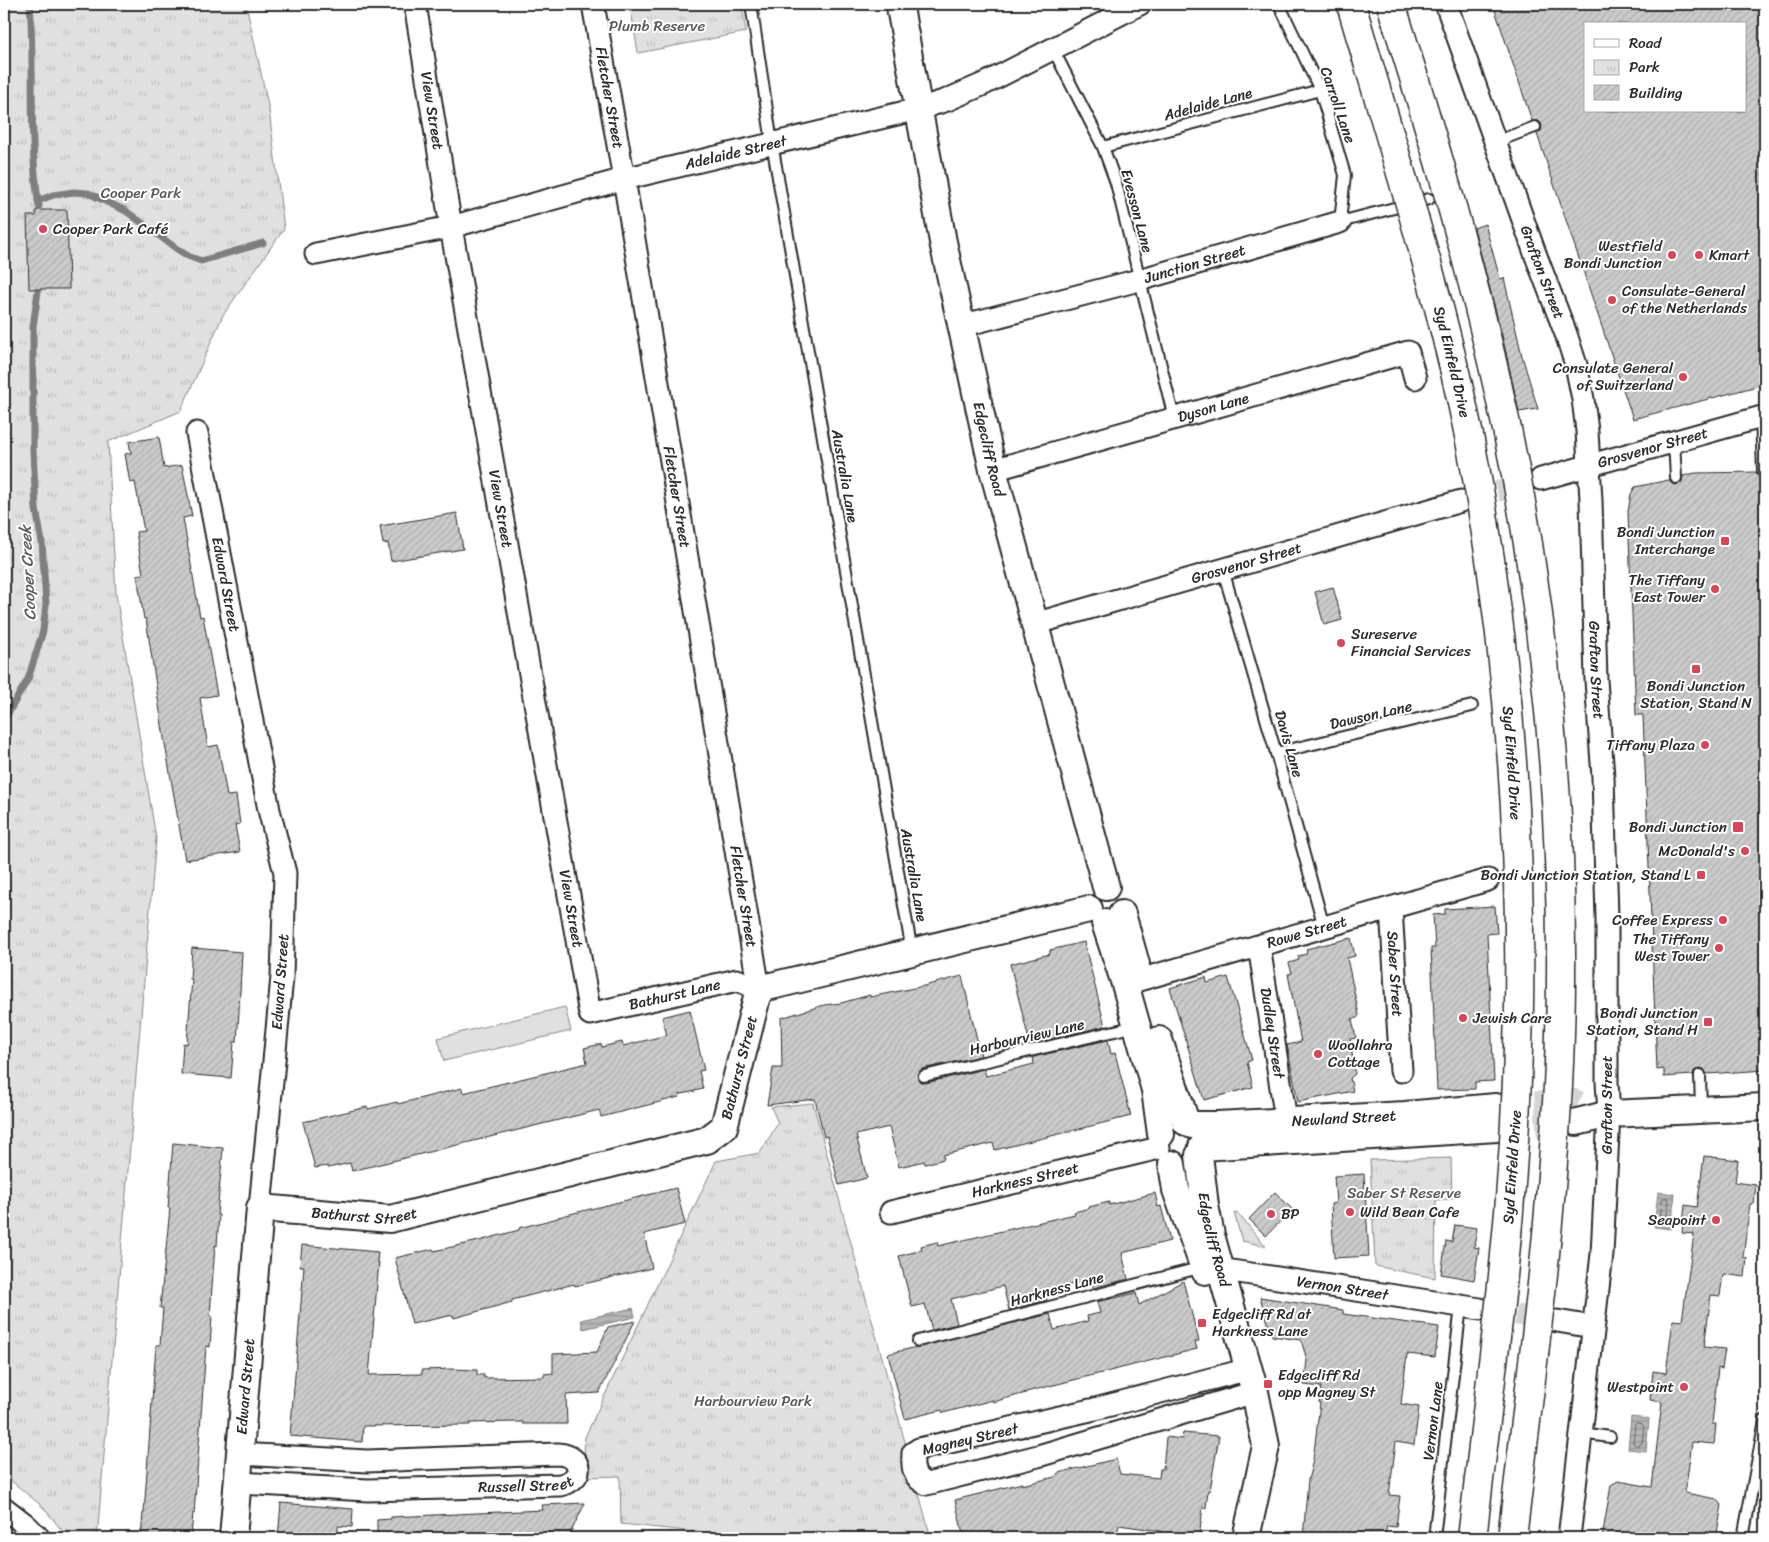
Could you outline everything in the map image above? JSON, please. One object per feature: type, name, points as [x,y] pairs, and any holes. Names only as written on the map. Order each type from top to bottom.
[{"type":"main road","name":"Syd Einfeld Drive","points":[[1351,4],[1421,239],[1441,314],[1474,463],[1489,551],[1510,728],[1517,816],[1520,905],[1518,1085],[1505,1264],[1472,1538]]},
{"type":"main road","points":[[1392,4],[1459,229],[1496,378],[1528,543],[1550,723],[1560,905],[1558,1084],[1544,1268],[1512,1538]]},
{"type":"street","name":"View Street","points":[[415,4],[451,227],[590,1014]]},
{"type":"street","name":"Fletcher Street","points":[[592,4],[624,179],[760,989]]},
{"type":"street","name":"Edgecliff Road","points":[[900,4],[925,152],[993,470],[1106,887],[1116,890],[1123,898],[1124,909],[1105,915],[1195,1137],[1212,1267]]},
{"type":"street","name":"Adelaide Street","points":[[316,254],[451,227],[624,179],[918,109],[956,96],[1140,4]]},
{"type":"street","name":"Grafton Street","points":[[1446,4],[1576,366],[1583,399],[1589,466],[1596,680],[1603,777],[1607,901],[1607,1082],[1609,1114],[1602,1254],[1569,1538]]},
{"type":"street","name":"Junction Street","points":[[961,326],[1139,280],[1340,222]]},
{"type":"street","name":"Dyson Lane","points":[[993,470],[1408,352],[1415,378]]},
{"type":"street","name":"Grosvenor Street","points":[[1541,479],[1763,416]]},
{"type":"street","name":"Edward Street","points":[[197,433],[269,810],[285,872],[282,977],[260,1208],[233,1538]]},
{"type":"street","name":"Grosvenor Street","points":[[1034,624],[1460,501]]},
{"type":"street","name":"Rowe Street","points":[[1133,981],[1488,880]]},
{"type":"street","name":"Saber Street","points":[[1391,908],[1401,1071]]},
{"type":"street","points":[[760,989],[912,952],[1105,915]]},
{"type":"street","name":"Dudley Street","points":[[1259,946],[1286,1120]]},
{"type":"street","name":"Bathurst Lane","points":[[590,1014],[737,980],[760,989]]},
{"type":"street","name":"Edgecliff Road","points":[[1133,981],[1136,1026],[1155,1090],[1164,1148],[1176,1190],[1212,1267],[1245,1383],[1266,1446],[1246,1538]]},
{"type":"street","name":"Bathurst Street","points":[[260,1208],[390,1219],[706,1140],[724,1127],[760,989]]},
{"type":"street","points":[[1577,1113],[1609,1114],[1765,1107]]},
{"type":"street","name":"Newland Street","points":[[1405,1114],[1496,1118],[1195,1137],[1217,1125],[1286,1120],[1405,1114]]},
{"type":"street","points":[[1180,1121],[1195,1137],[1195,1160],[1184,1166],[1164,1148],[1168,1125],[1180,1121]]},
{"type":"street","name":"Harkness Street","points":[[891,1212],[1164,1148]]},
{"type":"street","name":"Vernon Street","points":[[1212,1267],[1470,1308]]},
{"type":"street","points":[[1557,1321],[1593,1327]]},
{"type":"street","name":"Magney Street","points":[[1245,1383],[1038,1456],[927,1484],[920,1481],[912,1467],[913,1453],[919,1449],[1095,1409],[1245,1383]]},
{"type":"street","name":"Russell Street","points":[[238,1483],[368,1490],[560,1485],[570,1483],[577,1478],[578,1471],[573,1459],[567,1455],[558,1454],[367,1461],[240,1454]]},
{"type":"street","points":[[4,1508],[39,1538]]},
{"type":"lane","name":"Australia Lane","points":[[751,4],[772,144],[912,952]]},
{"type":"lane","name":"Carroll Lane","points":[[1279,4],[1320,90],[1345,175],[1340,222]]},
{"type":"lane","name":"Evesson Lane","points":[[1053,49],[1104,147],[1116,183],[1174,418]]},
{"type":"lane","name":"Adelaide Lane","points":[[1104,147],[1320,90]]},
{"type":"lane","points":[[1495,142],[1535,127]]},
{"type":"lane","name":"Junction Street","points":[[1340,222],[1429,199]]},
{"type":"lane","points":[[1763,416],[1763,471]]},
{"type":"lane","points":[[1674,442],[1676,478]]},
{"type":"lane","name":"Davis Lane","points":[[1223,570],[1324,927]]},
{"type":"lane","name":"Dawson Lane","points":[[1276,753],[1472,706]]},
{"type":"lane","name":"Harbourview Lane","points":[[924,1076],[1136,1026]]},
{"type":"lane","points":[[1700,1075],[1701,1110]]},
{"type":"lane","name":"Harkness Lane","points":[[918,1341],[1212,1267]]},
{"type":"lane","name":"Vernon Lane","points":[[1434,1538],[1470,1308]]},
{"type":"lane","points":[[1743,1538],[1765,1420]]},
{"type":"lane","points":[[1581,1433],[1610,1437]]},
{"type":"green space","name":"Cooper Park","points":[[4,4],[246,4],[269,110],[284,229],[223,315],[181,411],[108,442],[116,594],[156,838],[97,1538],[68,1538],[43,1507],[4,1475]]},
{"type":"green space","name":"Plumb Reserve","points":[[630,4],[742,4],[746,32],[638,53]]},
{"type":"green space","points":[[565,1007],[571,1031],[444,1061],[438,1038]]},
{"type":"green space","name":"Harbourview Park","points":[[813,1103],[931,1538],[753,1538],[621,1524],[620,1476],[583,1477],[585,1437],[716,1161],[760,1153],[778,1123],[771,1107]]},
{"type":"green space","name":"Saber St Reserve","points":[[1451,1158],[1452,1199],[1436,1200],[1435,1278],[1375,1266],[1370,1160]]},
{"type":"green space","points":[[1234,1213],[1238,1214],[1266,1246],[1242,1241]]},
{"type":"water","points":[[1658,1192],[1675,1194],[1671,1229],[1654,1227]]},
{"type":"water","points":[[633,1308],[635,1317],[583,1329],[581,1320]]},
{"type":"water","points":[[1631,1417],[1649,1419],[1646,1451],[1628,1449]]},
{"type":"building","name":"Westfield Bondi Junction","points":[[1493,4],[1765,4],[1765,384],[1633,419],[1537,134],[1541,131],[1542,125],[1539,121],[1532,121]]},
{"type":"building","points":[[36,210],[67,210],[69,289],[29,289],[27,216],[36,216]]},
{"type":"building","points":[[1485,224],[1500,279],[1504,278],[1522,356],[1538,409],[1519,412],[1502,335],[1474,228]]},
{"type":"building","points":[[159,437],[164,468],[182,465],[192,516],[183,518],[200,617],[203,616],[217,695],[200,698],[208,747],[218,745],[227,796],[236,795],[240,824],[235,825],[240,852],[185,860],[146,619],[144,619],[137,575],[143,574],[136,532],[144,531],[135,482],[130,483],[125,454],[131,453],[129,442]]},
{"type":"building","name":"Tiffany Plaza","points":[[1756,472],[1759,477],[1765,477],[1765,1070],[1707,1074],[1704,1069],[1699,1068],[1694,1071],[1693,1075],[1664,1077],[1664,1069],[1657,1070],[1643,715],[1636,715],[1628,512],[1631,494],[1635,487],[1669,480],[1672,484],[1677,485],[1682,482],[1683,476],[1695,473]]},
{"type":"building","points":[[457,513],[463,549],[391,561],[388,543],[383,544],[380,526]]},
{"type":"building","points":[[1333,587],[1342,620],[1324,625],[1315,592]]},
{"type":"building","name":"Jewish Care","points":[[1495,906],[1497,933],[1487,934],[1494,1081],[1475,1082],[1475,1089],[1437,1090],[1431,948],[1435,948],[1433,915],[1445,914],[1445,909]]},
{"type":"building","points":[[1351,938],[1355,956],[1347,958],[1359,1015],[1357,1018],[1352,1019],[1356,1038],[1350,1039],[1355,1074],[1350,1078],[1353,1091],[1298,1102],[1287,1045],[1301,1042],[1288,974],[1292,973],[1289,963],[1299,960],[1298,956],[1307,954],[1306,949]]},
{"type":"building","points":[[1084,942],[1105,1026],[1030,1044],[1010,964],[1050,954],[1050,950]]},
{"type":"building","points":[[192,948],[242,952],[237,1042],[234,1042],[231,1078],[181,1074],[183,1043],[187,1044],[192,979],[190,979]]},
{"type":"building","points":[[962,976],[981,1056],[922,1069],[917,1074],[919,1081],[926,1083],[984,1069],[986,1076],[1034,1064],[1033,1057],[1108,1040],[1111,1054],[1115,1053],[1131,1116],[995,1150],[993,1143],[943,1155],[944,1159],[925,1164],[924,1161],[899,1167],[889,1127],[856,1135],[867,1178],[839,1185],[827,1136],[824,1137],[815,1099],[767,1105],[773,1068],[782,1068],[781,1018],[824,1005],[924,986]]},
{"type":"building","points":[[1206,977],[1207,983],[1228,977],[1252,1060],[1247,1062],[1253,1087],[1204,1100],[1170,988]]},
{"type":"building","points":[[690,1010],[704,1070],[699,1071],[703,1089],[601,1117],[599,1110],[352,1171],[350,1163],[328,1168],[328,1166],[315,1168],[303,1122],[367,1107],[368,1109],[397,1102],[398,1104],[462,1088],[463,1093],[587,1063],[584,1048],[601,1044],[602,1047],[622,1042],[623,1046],[667,1035],[662,1017]]},
{"type":"building","points":[[173,1143],[223,1148],[217,1215],[219,1215],[217,1246],[215,1245],[210,1316],[212,1316],[210,1347],[206,1346],[191,1538],[141,1538],[156,1345],[160,1345],[163,1308],[160,1308],[170,1208],[168,1208]]},
{"type":"building","points":[[1704,1156],[1738,1160],[1735,1182],[1756,1185],[1754,1204],[1750,1204],[1743,1257],[1747,1258],[1745,1277],[1723,1274],[1720,1296],[1711,1295],[1704,1347],[1725,1349],[1722,1369],[1718,1368],[1712,1424],[1716,1424],[1714,1444],[1692,1442],[1685,1493],[1717,1499],[1722,1505],[1716,1538],[1602,1538],[1611,1485],[1618,1481],[1652,1487],[1662,1402],[1650,1400],[1653,1371],[1666,1373],[1673,1320],[1682,1321],[1694,1234],[1682,1233],[1685,1205],[1697,1207]]},
{"type":"building","name":"Wild Bean Cafe","points":[[1364,1174],[1369,1256],[1334,1258],[1331,1204],[1336,1203],[1334,1176]]},
{"type":"building","points":[[676,1188],[685,1224],[644,1234],[652,1268],[575,1286],[574,1284],[512,1300],[512,1302],[454,1318],[453,1315],[412,1324],[395,1258],[479,1241],[558,1217]]},
{"type":"building","name":"BP","points":[[1275,1192],[1292,1209],[1266,1236],[1249,1219]]},
{"type":"building","points":[[1155,1193],[1158,1207],[1161,1206],[1170,1241],[1122,1253],[1128,1279],[1093,1288],[1091,1280],[1044,1291],[1047,1300],[1009,1310],[1003,1286],[951,1299],[957,1324],[932,1330],[925,1304],[912,1307],[899,1256],[922,1250],[921,1246],[937,1242],[938,1246],[1075,1214],[1074,1212],[1109,1202],[1109,1205]]},
{"type":"building","points":[[1455,1225],[1477,1228],[1474,1247],[1479,1248],[1474,1280],[1441,1274],[1446,1241],[1452,1242]]},
{"type":"building","points":[[302,1245],[378,1252],[377,1262],[379,1262],[369,1375],[422,1374],[422,1370],[452,1369],[477,1370],[477,1375],[484,1375],[484,1378],[544,1377],[544,1374],[553,1373],[553,1354],[597,1352],[608,1327],[635,1321],[599,1393],[566,1395],[567,1424],[523,1424],[523,1422],[515,1422],[470,1423],[470,1425],[363,1426],[362,1442],[290,1436],[304,1266],[300,1266]]},
{"type":"building","points":[[1183,1281],[1199,1341],[1195,1342],[1197,1349],[993,1402],[993,1400],[943,1413],[942,1410],[905,1419],[888,1354],[1050,1314],[1054,1330],[1088,1321],[1087,1316],[1100,1313],[1097,1302],[1136,1293],[1139,1305]]},
{"type":"building","points":[[1260,1297],[1343,1310],[1343,1314],[1439,1327],[1435,1357],[1407,1354],[1401,1404],[1419,1407],[1414,1445],[1396,1442],[1389,1495],[1400,1496],[1396,1527],[1387,1526],[1384,1538],[1303,1538],[1308,1480],[1313,1460],[1321,1387],[1304,1385],[1307,1360],[1301,1340],[1272,1336]]},
{"type":"building","points":[[1183,1433],[1219,1436],[1206,1508],[1203,1507],[1199,1538],[1160,1538],[1161,1531],[1119,1525],[1116,1538],[964,1538],[955,1500],[1022,1483],[1022,1485],[1055,1477],[1058,1473],[1116,1459],[1120,1474],[1159,1478],[1160,1469],[1163,1469],[1166,1437],[1182,1439]]},
{"type":"building","points":[[281,1503],[353,1509],[352,1527],[338,1526],[338,1538],[278,1538]]},
{"type":"building","points":[[585,1503],[568,1538],[377,1538],[377,1520],[391,1519],[391,1517],[543,1510],[542,1505]]},
{"type":"waterway","name":"Cooper Creek","points":[[30,4],[34,156],[39,206]]},
{"type":"waterway","points":[[38,201],[53,195],[74,192],[88,193],[126,211],[177,249],[201,261],[263,243]]},
{"type":"waterway","name":"Cooper Creek","points":[[4,720],[28,679],[43,631],[46,604],[42,542],[36,509],[33,450],[33,327],[38,291]]},
{"type":"tunnel","points":[[1466,500],[1533,482]]},
{"type":"tunnel","points":[[1496,1107],[1574,1102],[1578,1104]]},
{"type":"tunnel","points":[[1497,1128],[1576,1122]]},
{"type":"tunnel","points":[[1484,1310],[1552,1320]]},
{"type":"place","name":"Cooper Park Café","points":[[43,229]]},
{"type":"place","name":"Westfield Bondi Junction","points":[[1672,255]]},
{"type":"place","name":"Kmart","points":[[1699,255]]},
{"type":"place","name":"Consulate-General of the Netherlands","points":[[1612,300]]},
{"type":"place","name":"Consulate General of Switzerland","points":[[1683,377]]},
{"type":"place","name":"Bondi Junction Interchange","points":[[1725,541]]},
{"type":"place","name":"The Tiffany East Tower","points":[[1715,589]]},
{"type":"place","name":"Sureserve Financial Services","points":[[1341,643]]},
{"type":"place","name":"Bondi Junction Station, Stand N","points":[[1696,669]]},
{"type":"place","name":"Tiffany Plaza","points":[[1705,745]]},
{"type":"place","name":"Bondi Junction","points":[[1738,827]]},
{"type":"place","name":"McDonald's","points":[[1745,851]]},
{"type":"place","name":"Bondi Junction Station, Stand L","points":[[1701,875]]},
{"type":"place","name":"Coffee Express","points":[[1723,920]]},
{"type":"place","name":"The Tiffany West Tower","points":[[1719,948]]},
{"type":"place","name":"Jewish Care","points":[[1463,1018]]},
{"type":"place","name":"Bondi Junction Station, Stand H","points":[[1708,1022]]},
{"type":"place","name":"Woollahra Cottage","points":[[1318,1054]]},
{"type":"place","name":"Wild Bean Cafe","points":[[1350,1212]]},
{"type":"place","name":"BP","points":[[1271,1214]]},
{"type":"place","name":"Seapoint","points":[[1716,1220]]},
{"type":"place","name":"Edgecliff Rd at Harkness Lane","points":[[1202,1323]]},
{"type":"place","name":"Edgecliff Rd opp Magney St","points":[[1268,1384]]},
{"type":"place","name":"Westpoint","points":[[1684,1387]]}]
